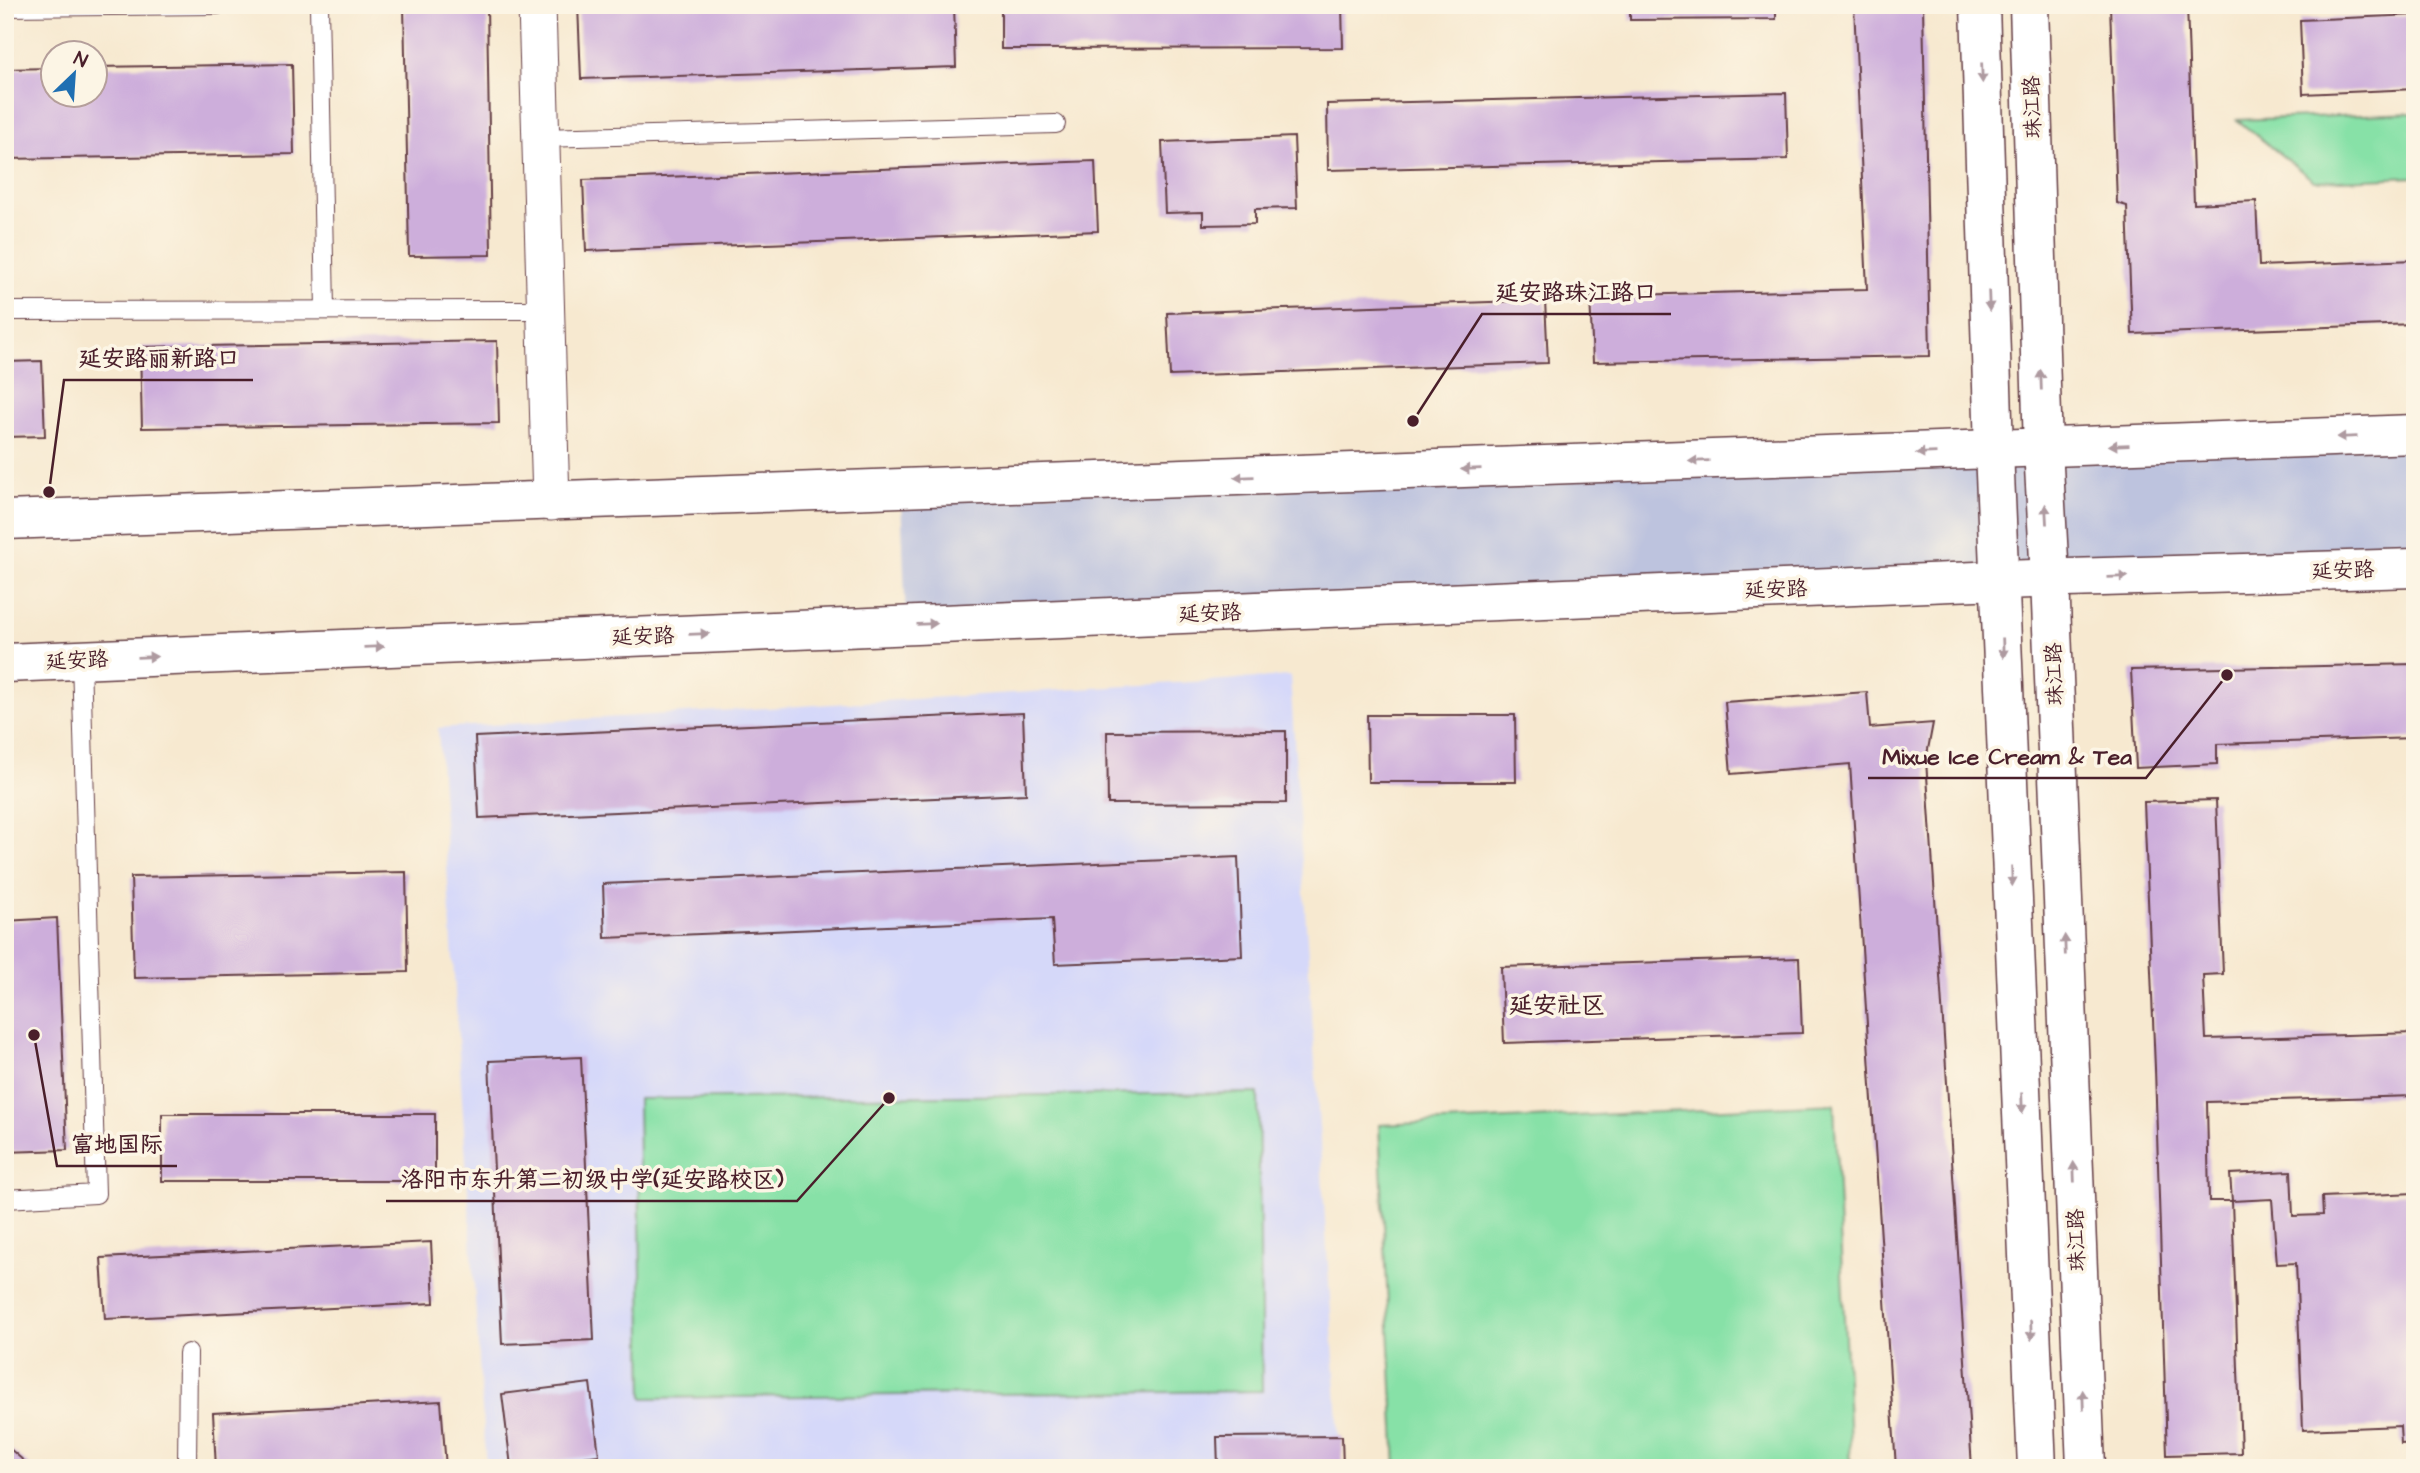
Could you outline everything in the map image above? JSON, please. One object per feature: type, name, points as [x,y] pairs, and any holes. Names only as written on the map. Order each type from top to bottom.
[{"type":"main road","points":[[1980,5],[1994,450],[2037,1468]]},
{"type":"main road","name":"珠江路","points":[[2029,5],[2043,448],[2086,1468]]},
{"type":"main road","points":[[5,520],[2415,434]]},
{"type":"main road","name":"延安路","points":[[5,663],[2000,580],[2415,568]]},
{"type":"street","points":[[537,5],[551,502]]},
{"type":"lane","points":[[5,7],[218,5]]},
{"type":"lane","points":[[319,5],[325,310]]},
{"type":"lane","points":[[541,138],[1056,124]]},
{"type":"lane","points":[[5,311],[546,310]]},
{"type":"lane","points":[[5,1199],[96,1194],[82,659]]},
{"type":"lane","points":[[187,1468],[188,1353]]},
{"type":"shaded area","points":[[2415,439],[2415,562],[906,621],[901,499]]},
{"type":"shaded area","points":[[1290,676],[1341,1468],[486,1468],[438,728]]},
{"type":"green space","points":[[2415,113],[2415,177],[2314,181],[2237,120]]},
{"type":"green space","points":[[1258,1093],[1262,1391],[643,1398],[638,1099]]},
{"type":"green space","points":[[1834,1104],[1851,1465],[1797,1468],[1396,1468],[1379,1125]]},
{"type":"building","points":[[404,5],[487,5],[491,255],[409,256]]},
{"type":"building","points":[[578,5],[954,5],[956,67],[581,79]]},
{"type":"building","points":[[1001,5],[1342,5],[1343,48],[1001,49]]},
{"type":"building","points":[[1630,5],[1776,5],[1776,19],[1630,20]]},
{"type":"building","points":[[1854,5],[1923,5],[1930,356],[1593,362],[1590,296],[1867,289]]},
{"type":"building","points":[[2110,5],[2187,5],[2194,204],[2256,201],[2259,266],[2415,260],[2415,324],[2132,334],[2127,206],[2117,203]]},
{"type":"building","points":[[2415,15],[2415,89],[2303,94],[2300,20]]},
{"type":"building","points":[[292,64],[294,154],[5,159],[5,69],[38,68],[38,108],[108,108],[108,67]]},
{"type":"building","points":[[1786,93],[1788,159],[1328,170],[1327,104]]},
{"type":"building","points":[[1294,137],[1297,208],[1255,209],[1255,224],[1203,225],[1203,212],[1165,213],[1162,142]]},
{"type":"building","points":[[1095,161],[1098,231],[586,251],[583,180]]},
{"type":"building","points":[[1545,300],[1548,363],[1170,376],[1167,313]]},
{"type":"building","points":[[497,341],[499,423],[142,428],[140,347]]},
{"type":"building","points":[[42,361],[45,436],[5,437],[5,362]]},
{"type":"building","points":[[2415,664],[2415,738],[2217,744],[2217,764],[2136,768],[2131,670]]},
{"type":"building","points":[[1867,692],[1870,728],[1933,723],[1926,760],[1972,1468],[1896,1468],[1850,764],[1731,774],[1725,702]]},
{"type":"building","points":[[1023,713],[1026,794],[479,818],[475,737]]},
{"type":"building","points":[[1367,715],[1515,715],[1516,782],[1368,782]]},
{"type":"building","points":[[1286,731],[1286,803],[1108,804],[1107,732]]},
{"type":"building","points":[[2216,800],[2223,974],[2203,975],[2206,1039],[2415,1033],[2415,1096],[2207,1102],[2209,1201],[2232,1201],[2241,1453],[2167,1455],[2144,802]]},
{"type":"building","points":[[1238,857],[1242,956],[1055,964],[1052,919],[605,938],[603,884]]},
{"type":"building","points":[[406,872],[408,972],[134,978],[131,877]]},
{"type":"building","points":[[57,918],[67,1150],[5,1152],[5,921]]},
{"type":"building","points":[[1799,958],[1802,1033],[1504,1043],[1501,967]]},
{"type":"building","points":[[581,1057],[594,1340],[502,1344],[489,1061]]},
{"type":"building","points":[[162,1114],[435,1114],[435,1181],[162,1181]]},
{"type":"building","points":[[2291,1171],[2293,1216],[2323,1215],[2322,1197],[2415,1193],[2415,1443],[2401,1444],[2400,1426],[2303,1430],[2296,1263],[2277,1264],[2272,1199],[2232,1201],[2230,1174]]},
{"type":"building","points":[[431,1242],[434,1303],[105,1319],[101,1258]]},
{"type":"building","points":[[590,1383],[599,1455],[511,1466],[502,1394]]},
{"type":"building","points":[[441,1401],[446,1468],[216,1468],[213,1413]]},
{"type":"building","points":[[1342,1436],[1343,1468],[1218,1468],[1217,1437]]},
{"type":"building","points":[[5,1446],[9,1448],[32,1468],[5,1468]]},
{"type":"place","name":"延安路珠江路口","points":[[1413,421]]},
{"type":"place","name":"延安路丽新路口","points":[[49,492]]},
{"type":"place","name":"Mixue Ice Cream & Tea","points":[[2227,675]]},
{"type":"place","name":"富地国际","points":[[34,1035]]},
{"type":"place","name":"洛阳市东升第二初级中学(延安路校区)","points":[[889,1098]]},
{"type":"district","name":"延安社区","points":[[1557,1005]]}]
